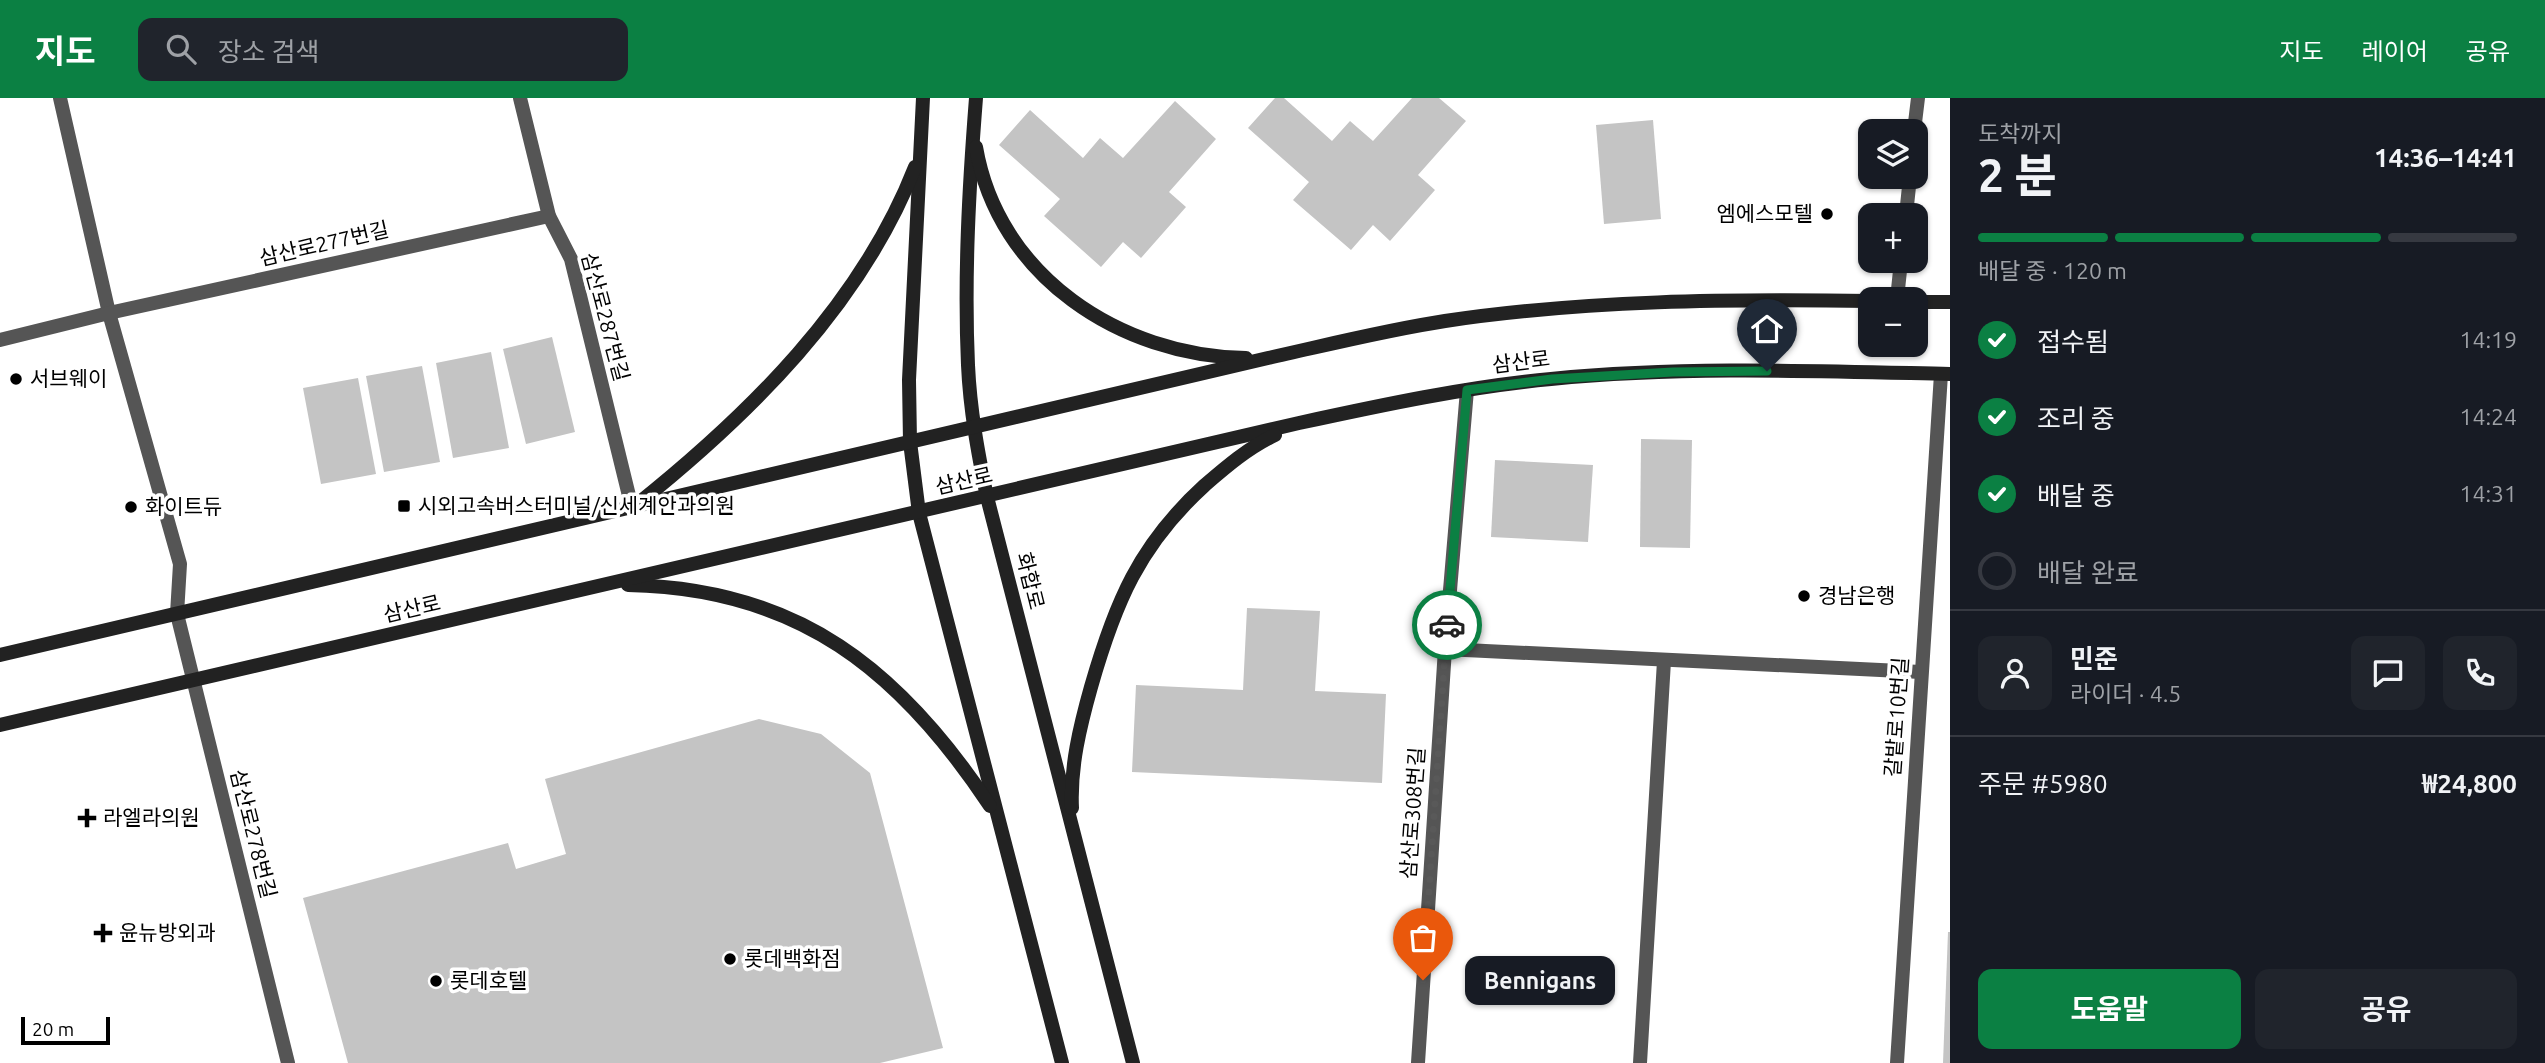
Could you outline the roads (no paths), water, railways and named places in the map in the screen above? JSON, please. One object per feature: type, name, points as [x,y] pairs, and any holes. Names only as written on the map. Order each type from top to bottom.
[{"type":"main road","points":[[923,98],[909,380],[910,443],[919,513],[1062,1063]]},
{"type":"main road","name":"화합로","points":[[976,98],[968,227],[968,366],[974,427],[986,497],[1132,1063]]},
{"type":"main road","points":[[974,124],[983,173],[1003,224],[1038,271],[1061,292],[1111,326],[1143,340],[1202,355],[1268,358]]},
{"type":"main road","points":[[632,508],[689,462],[796,357],[879,244],[903,199],[920,156]]},
{"type":"main road","points":[[0,655],[1268,358],[1445,321],[1550,309],[1674,301],[1858,301]]},
{"type":"main road","points":[[1928,302],[1950,302]]},
{"type":"main road","name":"삼산로","points":[[0,726],[1299,423],[1467,390],[1552,379],[1673,372],[1945,374]]},
{"type":"main road","points":[[1073,834],[1075,757],[1084,712],[1112,620],[1145,553],[1166,524],[1229,463],[1299,423]]},
{"type":"main road","points":[[599,587],[665,586],[705,591],[747,601],[791,617],[840,645],[886,682],[938,734],[998,818]]},
{"type":"street","points":[[60,98],[109,313],[180,564],[177,614]]},
{"type":"street","name":"삼산로287번길","points":[[520,98],[549,216],[570,259],[632,508]]},
{"type":"street","points":[[1915,119],[1918,98]]},
{"type":"street","name":"삼산로277번길","points":[[0,341],[109,313],[549,216]]},
{"type":"street","name":"갈밭로10번길","points":[[1897,1063],[1921,672],[1945,374]]},
{"type":"street","name":"삼산로308번길","points":[[1418,1063],[1445,649],[1467,390]]},
{"type":"street","name":"삼산로278번길","points":[[177,614],[288,1063]]},
{"type":"street","points":[[1445,649],[1921,672]]},
{"type":"street","points":[[1640,1063],[1664,661]]},
{"type":"place","name":"엠에스모텔","points":[[1827,214]]},
{"type":"place","name":"서브웨이","points":[[16,379]]},
{"type":"place","name":"시외고속버스터미널/신세계안과의원","points":[[404,506]]},
{"type":"place","name":"화이트듀","points":[[131,507]]},
{"type":"place","name":"경남은행","points":[[1804,596]]},
{"type":"place","name":"라엘라의원","points":[[87,818]]},
{"type":"place","name":"윤뉴방외과","points":[[103,933]]},
{"type":"place","name":"롯데백화점","points":[[730,959]]},
{"type":"place","name":"Bennigans","points":[[1423,980]]},
{"type":"place","name":"롯데호텔","points":[[436,981]]}]
